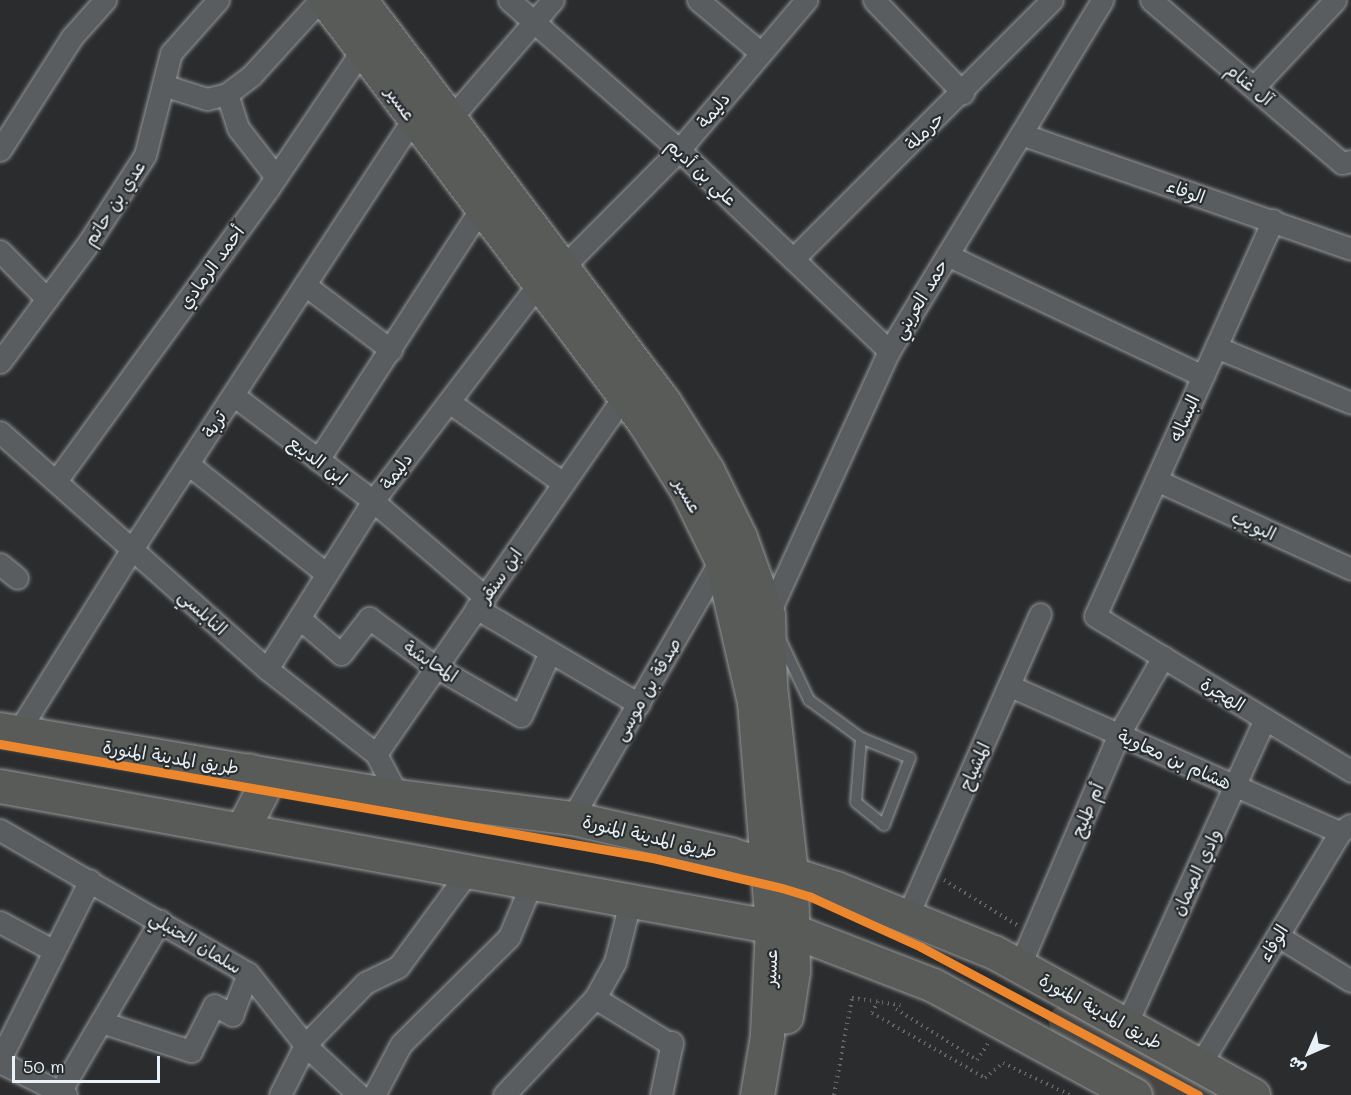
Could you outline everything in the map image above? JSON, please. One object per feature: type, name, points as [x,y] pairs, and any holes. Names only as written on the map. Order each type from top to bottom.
[{"type":"main road","name":"عسير","points":[[325,0],[481,208],[551,275],[664,402],[707,470],[740,537],[768,615],[782,929],[793,971],[774,1095]]},
{"type":"main road","name":"عسير","points":[[360,0],[450,118],[551,275],[624,396],[687,490],[721,559],[754,702],[778,870]]},
{"type":"main road","name":"طريق المدينة المنورة","points":[[9,731],[398,795],[572,818],[730,854],[907,917],[1019,967],[1253,1095]]},
{"type":"main road","points":[[242,830],[261,793],[260,782],[249,770]]},
{"type":"main road","points":[[0,786],[468,872],[631,898],[782,929],[933,985],[1119,1091]]},
{"type":"main road","name":"عسير","points":[[757,1095],[782,929]]},
{"type":"street","points":[[0,150],[72,37],[105,0]]},
{"type":"street","name":"عدي بن حاتم","points":[[0,362],[89,242],[145,155],[171,53],[218,0]]},
{"type":"street","points":[[163,84],[207,99],[227,94],[251,76],[320,0]]},
{"type":"street","name":"علي بن أديم","points":[[509,0],[532,24],[679,150],[889,351]]},
{"type":"street","points":[[450,118],[553,0]]},
{"type":"street","points":[[698,0],[761,53]]},
{"type":"street","name":"دليمة","points":[[267,669],[373,501],[551,275],[679,150],[806,0]]},
{"type":"street","name":"حرملة","points":[[793,259],[963,93],[1052,0]]},
{"type":"street","name":"حمد العريني","points":[[768,615],[889,351],[1102,0]]},
{"type":"street","name":"آل غنام","points":[[1151,0],[1342,163],[1351,161]]},
{"type":"street","points":[[1254,87],[1335,0]]},
{"type":"street","points":[[882,3],[963,93]]},
{"type":"street","name":"أحمد الرمادي","points":[[56,481],[276,177],[362,50]]},
{"type":"street","points":[[227,94],[238,129],[276,177]]},
{"type":"street","name":"تربة","points":[[9,731],[132,549],[413,119]]},
{"type":"street","name":"الوفاء","points":[[1021,134],[1351,249]]},
{"type":"street","points":[[318,460],[481,208]]},
{"type":"street","name":"البساله","points":[[1095,616],[1273,220]]},
{"type":"street","points":[[0,251],[47,299]]},
{"type":"street","points":[[947,255],[1203,375]]},
{"type":"street","points":[[305,285],[391,350]]},
{"type":"street","points":[[1216,347],[1351,403]]},
{"type":"street","name":"ابن الديبع","points":[[233,395],[373,501],[480,602],[550,652],[639,704]]},
{"type":"street","name":"ابن سنقر","points":[[376,754],[434,666],[624,396]]},
{"type":"street","points":[[449,402],[563,483]]},
{"type":"street","name":"النابلسي","points":[[0,432],[267,669],[376,754],[398,795]]},
{"type":"street","points":[[188,464],[327,574]]},
{"type":"street","name":"البويب","points":[[1156,480],[1351,569]]},
{"type":"street","name":"صدقة بن موسى","points":[[572,818],[721,559]]},
{"type":"street","points":[[0,564],[17,578]]},
{"type":"street","name":"المشياح","points":[[907,917],[1040,614]]},
{"type":"street","name":"الهجرة","points":[[1095,616],[1351,771]]},
{"type":"street","name":"المحابشة","points":[[299,618],[341,654],[369,618],[434,666],[521,716],[550,652]]},
{"type":"street","name":"أم طليح","points":[[1019,967],[1119,734],[1163,657]]},
{"type":"street","name":"هشام بن معاوية","points":[[1010,686],[1235,786],[1346,829]]},
{"type":"street","name":"وادي الصمان","points":[[1126,1025],[1265,719]]},
{"type":"street","name":"الوفاء","points":[[1199,1066],[1346,829]]},
{"type":"street","name":"سلمان الحنبلي","points":[[0,830],[248,973],[305,1045],[359,1095]]},
{"type":"street","points":[[280,1095],[305,1045],[365,983],[398,967],[468,872]]},
{"type":"street","points":[[90,880],[0,1061],[61,1094],[160,921]]},
{"type":"street","points":[[374,1095],[401,1044],[509,937],[532,882]]},
{"type":"street","points":[[504,1095],[595,998],[615,962],[631,898]]},
{"type":"street","points":[[0,922],[54,951]]},
{"type":"street","points":[[1278,936],[1351,981]]},
{"type":"street","points":[[101,1022],[191,1051],[214,1005],[232,1015],[248,973]]},
{"type":"street","points":[[595,998],[672,1043],[661,1095]]},
{"type":"lane","points":[[768,615],[809,700],[861,738],[910,758],[884,825],[856,801],[861,738]]},
{"type":"path","points":[[834,1095],[852,998],[901,1005]]},
{"type":"path","points":[[878,1001],[872,1013],[985,1078],[1003,1063],[1070,1095]]},
{"type":"building","points":[[1066,1004],[1245,1095],[1140,1095],[1055,1042],[1048,1020],[1054,1009]]},
{"type":"transit line","points":[[0,744],[653,858],[782,888],[811,897],[921,947],[1198,1095]]}]
